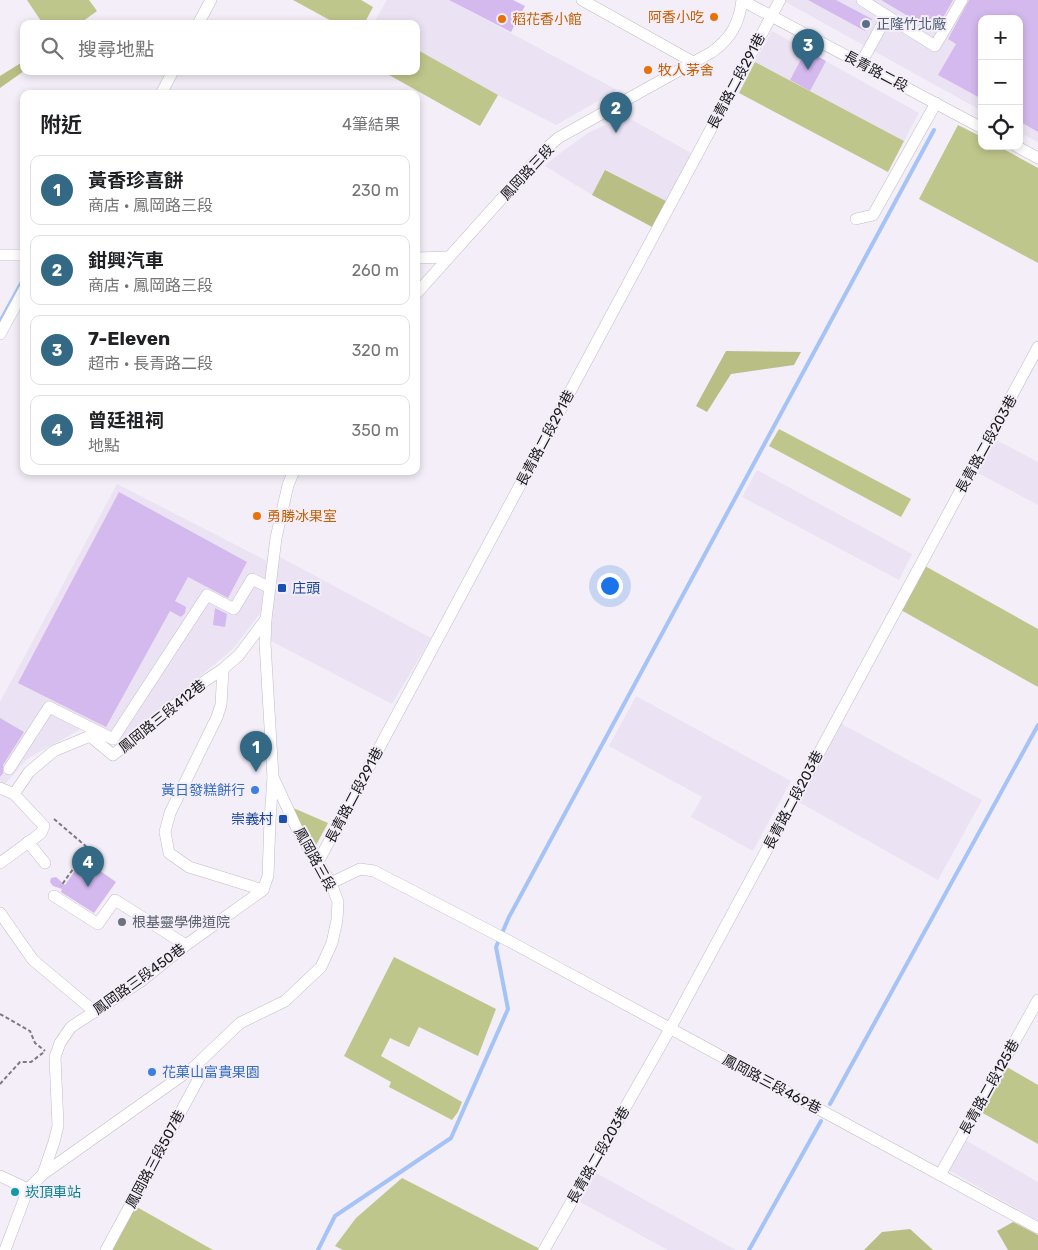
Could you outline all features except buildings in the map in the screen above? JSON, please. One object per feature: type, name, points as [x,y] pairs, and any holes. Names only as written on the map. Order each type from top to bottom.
[{"type":"street","points":[[200,20],[211,0]]},
{"type":"street","points":[[582,0],[694,62]]},
{"type":"street","name":"鳳岡路三段","points":[[420,290],[558,138],[694,62],[724,43],[737,23],[743,0]]},
{"type":"street","name":"長青路二段","points":[[743,0],[978,126]]},
{"type":"street","name":"長青路二段291巷","points":[[318,862],[780,0]]},
{"type":"street","points":[[862,0],[935,46],[962,0]]},
{"type":"street","points":[[861,63],[887,16]]},
{"type":"street","points":[[163,90],[171,75]]},
{"type":"street","points":[[856,219],[873,215],[936,103]]},
{"type":"street","points":[[1023,150],[1038,158]]},
{"type":"street","points":[[0,255],[20,255]]},
{"type":"street","points":[[420,258],[449,257]]},
{"type":"street","points":[[0,334],[20,297]]},
{"type":"street","name":"長青路二段203巷","points":[[544,1250],[670,1029],[1038,348]]},
{"type":"street","name":"鳳岡路三段","points":[[5,1250],[28,1189],[43,1174],[194,1067],[240,1023],[285,1001],[320,966],[332,943],[338,920],[338,902],[331,883],[299,833],[273,777],[265,643],[266,619],[276,538],[292,475]]},
{"type":"street","points":[[9,769],[48,707],[113,738],[207,595],[234,609],[252,579],[270,588]]},
{"type":"street","name":"鳳岡路三段412巷","points":[[14,794],[29,772],[54,751],[90,736],[113,755],[239,655],[266,619]]},
{"type":"street","points":[[223,669],[221,704],[217,718],[170,813],[165,832],[169,853],[188,867],[263,890],[268,876],[273,777]]},
{"type":"street","points":[[0,788],[14,794],[44,826],[41,833],[0,863]]},
{"type":"street","points":[[28,842],[45,863]]},
{"type":"street","name":"鳳岡路三段469巷","points":[[331,883],[360,869],[374,871],[494,935],[507,940],[1038,1228]]},
{"type":"street","name":"鳳岡路三段450巷","points":[[43,1174],[58,1126],[50,1054],[71,1027],[140,982],[186,945],[263,890]]},
{"type":"street","points":[[54,896],[98,924],[115,900],[186,945]]},
{"type":"street","points":[[0,913],[33,960],[94,1012]]},
{"type":"street","name":"長青路二段125巷","points":[[940,1175],[1038,1000]]},
{"type":"street","name":"鳳岡路三段507巷","points":[[106,1250],[199,1078],[194,1067]]},
{"type":"street","points":[[0,1176],[28,1189]]},
{"type":"path","points":[[44,826],[54,819],[88,848],[54,896]]},
{"type":"path","points":[[0,1014],[30,1031],[35,1043],[50,1054]]},
{"type":"path","points":[[0,1084],[20,1062],[31,1062],[50,1054]]},
{"type":"shaded area","points":[[387,0],[449,0],[617,90],[556,125],[420,51],[420,20],[375,20]]},
{"type":"shaded area","points":[[782,0],[1038,0],[1038,142],[1023,134],[1023,15],[978,15],[978,109]]},
{"type":"shaded area","points":[[772,31],[919,113],[904,141],[755,62]]},
{"type":"shaded area","points":[[625,116],[693,154],[668,202],[606,170],[592,195],[545,166],[588,133]]},
{"type":"shaded area","points":[[994,439],[1038,462],[1038,505],[976,472]]},
{"type":"shaded area","points":[[757,470],[912,554],[899,580],[742,497]]},
{"type":"shaded area","points":[[117,484],[267,561],[262,611],[233,649],[117,745],[107,743],[81,729],[27,759],[4,785],[0,783],[0,702]]},
{"type":"shaded area","points":[[278,556],[431,638],[392,704],[269,640]]},
{"type":"shaded area","points":[[636,696],[791,781],[753,851],[691,817],[702,797],[609,746]]},
{"type":"shaded area","points":[[840,723],[982,800],[938,880],[797,801]]},
{"type":"shaded area","points":[[962,1138],[1038,1182],[1038,1221],[945,1168]]},
{"type":"shaded area","points":[[596,1173],[736,1250],[668,1250],[580,1202]]},
{"type":"green space","points":[[27,0],[89,0],[97,11],[85,20],[40,20]]},
{"type":"green space","points":[[293,0],[361,0],[373,7],[366,20],[330,20]]},
{"type":"green space","points":[[420,51],[498,95],[480,126],[420,92],[420,90],[416,90],[389,75],[420,75]]},
{"type":"green space","points":[[755,62],[904,141],[888,172],[739,93]]},
{"type":"green space","points":[[20,64],[20,74],[0,88],[0,76]]},
{"type":"green space","points":[[958,125],[978,135],[978,150],[1005,150],[1038,168],[1038,263],[919,199]]},
{"type":"green space","points":[[605,170],[668,202],[654,228],[592,195]]},
{"type":"green space","points":[[726,351],[801,352],[794,365],[731,374],[707,412],[696,406]]},
{"type":"green space","points":[[779,429],[911,499],[901,517],[769,446]]},
{"type":"green space","points":[[925,566],[1038,629],[1038,687],[901,610]]},
{"type":"green space","points":[[291,807],[328,823],[315,847],[300,830]]},
{"type":"green space","points":[[394,957],[496,1009],[478,1056],[419,1027],[409,1047],[390,1038],[381,1056],[462,1102],[452,1120],[389,1087],[391,1082],[344,1056]]},
{"type":"green space","points":[[1007,1067],[1038,1085],[1038,1144],[979,1111]]},
{"type":"green space","points":[[402,1178],[542,1250],[343,1250],[335,1246],[356,1218]]},
{"type":"green space","points":[[135,1206],[213,1250],[110,1250]]},
{"type":"green space","points":[[1013,1222],[1038,1235],[1038,1250],[1008,1250],[997,1231]]},
{"type":"green space","points":[[910,1229],[933,1250],[864,1250],[882,1232]]},
{"type":"waterway","points":[[318,1250],[335,1216],[451,1138],[508,1009],[496,947],[509,917],[934,130]]},
{"type":"waterway","points":[[0,322],[20,285]]},
{"type":"waterway","points":[[830,1104],[1038,725]]},
{"type":"waterway","points":[[749,1250],[821,1121]]},
{"type":"place","name":"阿香小吃","points":[[714,17]]},
{"type":"place","name":"稻花香小館","points":[[502,19]]},
{"type":"place","name":"正隆竹北廠","points":[[866,24]]},
{"type":"place","name":"牧人茅舍","points":[[648,70]]},
{"type":"place","name":"7-Eleven","points":[[808,70]]},
{"type":"place","name":"鉗興汽車","points":[[616,133]]},
{"type":"place","name":"勇勝冰果室","points":[[257,516]]},
{"type":"place","name":"庄頭","points":[[282,588]]},
{"type":"place","name":"黃香珍喜餅","points":[[256,772]]},
{"type":"place","name":"黃日發糕餅行","points":[[255,790]]},
{"type":"place","name":"崇義村","points":[[283,819]]},
{"type":"place","name":"曾廷祖祠","points":[[88,887]]},
{"type":"place","name":"根基靈學佛道院","points":[[122,922]]},
{"type":"place","name":"花菓山富貴果園","points":[[152,1072]]},
{"type":"place","name":"崁頂車站","points":[[15,1192]]}]
